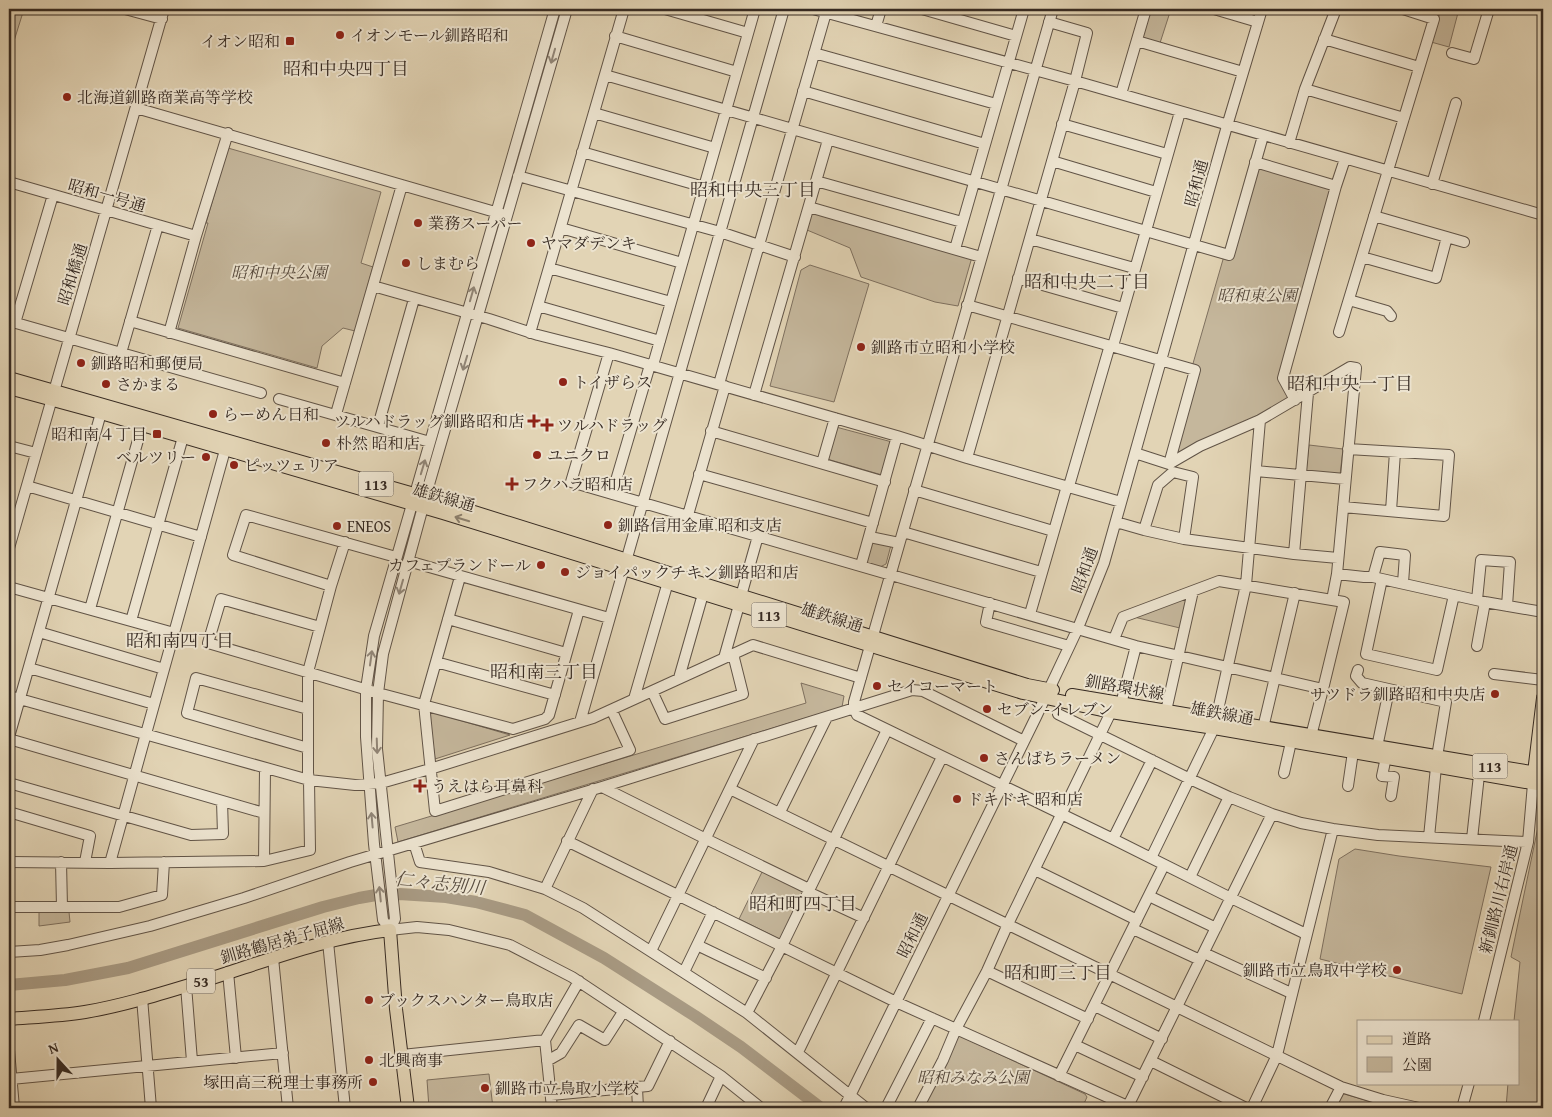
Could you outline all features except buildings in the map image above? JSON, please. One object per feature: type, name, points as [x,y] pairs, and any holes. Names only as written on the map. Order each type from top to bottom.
[{"type":"main road","name":"雄鉄線通","points":[[9,378],[53,396],[142,426],[419,501]]},
{"type":"main road","name":"雄鉄線通","points":[[9,388],[53,396],[419,501],[872,642],[1023,693],[1047,694],[1116,708],[1215,724],[1291,742],[1386,757],[1437,762],[1479,774],[1538,779]]},
{"type":"main road","name":"雄鉄線通","points":[[625,565],[704,594],[740,601]]},
{"type":"main road","points":[[1538,779],[1543,698]]},
{"type":"main road","name":"釧路環状線","points":[[1116,708],[1166,710],[1215,724],[1263,728],[1377,747],[1437,762],[1538,779]]},
{"type":"main road","points":[[389,923],[396,1009],[408,1108]]},
{"type":"main road","name":"釧路鶴居弟子屈線","points":[[9,1019],[84,1012],[142,998],[328,942],[372,932],[389,923]]},
{"type":"street","points":[[125,9],[163,14]]},
{"type":"street","points":[[389,923],[389,867],[376,749],[378,693],[383,654],[408,561],[430,442],[555,9]]},
{"type":"street","points":[[389,923],[376,855],[366,737],[366,689],[374,636],[396,557],[419,501],[478,316],[567,9]]},
{"type":"street","points":[[530,333],[624,9]]},
{"type":"street","points":[[664,9],[748,33]]},
{"type":"street","points":[[612,494],[660,340],[755,9]]},
{"type":"street","points":[[580,722],[784,9]]},
{"type":"street","points":[[813,9],[827,11],[1009,64],[1121,94],[1543,216]]},
{"type":"street","points":[[876,26],[882,9]]},
{"type":"street","points":[[922,9],[1016,36]]},
{"type":"street","points":[[955,249],[1024,9]]},
{"type":"street","points":[[1053,9],[914,490],[854,702],[854,708],[857,715],[1306,934]]},
{"type":"street","points":[[1121,94],[1146,9]]},
{"type":"street","points":[[1214,9],[1258,22]]},
{"type":"street","name":"昭和通","points":[[847,1102],[1047,694],[1078,628],[1104,563],[1227,126],[1262,9]]},
{"type":"street","points":[[1289,143],[1305,89],[1336,9]]},
{"type":"street","points":[[1339,332],[1434,18],[1403,9]]},
{"type":"street","points":[[1452,53],[1474,58],[1489,9]]},
{"type":"street","points":[[688,515],[758,245],[827,11]]},
{"type":"street","name":"昭和橋通","points":[[9,548],[163,14]]},
{"type":"street","points":[[968,458],[1087,33],[1049,22]]},
{"type":"street","points":[[616,36],[737,72]]},
{"type":"street","points":[[1324,39],[1419,67]]},
{"type":"street","points":[[1136,41],[1243,72]]},
{"type":"street","points":[[814,53],[996,104]]},
{"type":"street","points":[[605,75],[1229,255],[1263,136]]},
{"type":"street","points":[[1305,89],[1404,118]]},
{"type":"street","points":[[803,91],[986,144]]},
{"type":"street","points":[[1432,184],[1456,103]]},
{"type":"street","points":[[136,108],[508,216]]},
{"type":"street","points":[[1030,614],[1053,531],[1123,308],[1180,112]]},
{"type":"street","points":[[594,113],[715,148]]},
{"type":"street","points":[[1062,124],[1167,154]]},
{"type":"street","points":[[169,333],[196,236],[228,134]]},
{"type":"street","points":[[754,395],[828,140]]},
{"type":"street","points":[[582,152],[704,187]]},
{"type":"street","points":[[1295,400],[1282,378],[1345,159]]},
{"type":"street","points":[[1052,162],[1156,192]]},
{"type":"street","points":[[1255,162],[1336,186]]},
{"type":"street","points":[[518,176],[720,232],[795,257]]},
{"type":"street","points":[[816,181],[962,222]]},
{"type":"street","name":"昭和一号通","points":[[9,182],[196,236]]},
{"type":"street","points":[[336,414],[402,185]]},
{"type":"street","points":[[52,195],[12,322],[261,393]]},
{"type":"street","points":[[809,207],[981,256]]},
{"type":"street","points":[[1374,216],[1464,242]]},
{"type":"street","points":[[121,353],[158,225]]},
{"type":"street","points":[[561,228],[682,263]]},
{"type":"street","points":[[1362,257],[1436,278],[1447,237]]},
{"type":"street","points":[[1030,239],[1134,268]]},
{"type":"street","points":[[549,268],[671,302]]},
{"type":"street","points":[[1018,278],[1123,308]]},
{"type":"street","points":[[373,286],[530,333],[609,352],[1121,502]]},
{"type":"street","points":[[378,426],[414,298]]},
{"type":"street","points":[[1349,300],[1387,311],[1391,316]]},
{"type":"street","points":[[967,305],[1195,370],[1169,464]]},
{"type":"street","points":[[538,306],[660,340]]},
{"type":"street","points":[[130,321],[346,383]]},
{"type":"street","points":[[609,352],[571,482],[1136,646],[1323,689]]},
{"type":"street","points":[[1135,454],[1169,464],[1200,446],[1260,420],[1350,367],[1356,368],[1337,574],[1332,600]]},
{"type":"street","points":[[1294,554],[1308,392]]},
{"type":"street","points":[[280,399],[430,442]]},
{"type":"street","points":[[101,413],[9,738],[264,813]]},
{"type":"street","points":[[822,463],[835,418]]},
{"type":"street","points":[[1151,858],[1215,724],[1246,585],[1260,420]]},
{"type":"street","points":[[90,609],[142,426]]},
{"type":"street","points":[[711,431],[885,482]]},
{"type":"street","points":[[861,565],[897,436]]},
{"type":"street","points":[[131,621],[183,438]]},
{"type":"street","points":[[9,446],[36,453]]},
{"type":"street","points":[[1344,506],[1444,516],[1449,456],[1348,449]]},
{"type":"street","points":[[110,863],[225,450]]},
{"type":"street","points":[[1391,511],[1395,452]]},
{"type":"street","points":[[1256,471],[1345,479]]},
{"type":"street","points":[[1144,530],[1158,485],[1173,472],[1193,477],[1184,539]]},
{"type":"street","points":[[699,474],[873,523]]},
{"type":"street","points":[[27,486],[76,502],[201,537]]},
{"type":"street","points":[[914,490],[1053,531]]},
{"type":"street","points":[[331,586],[233,556],[246,515],[396,557]]},
{"type":"street","points":[[1116,522],[1184,539],[1338,558]]},
{"type":"street","points":[[903,532],[1041,572]]},
{"type":"street","points":[[652,691],[665,719],[744,694],[729,656],[740,601],[758,536]]},
{"type":"street","points":[[870,537],[899,543]]},
{"type":"street","points":[[9,862],[264,861],[310,850],[308,672],[345,542]]},
{"type":"street","points":[[1403,584],[1406,555],[1380,552],[1378,578],[1366,654],[1437,670],[1454,595]]},
{"type":"street","points":[[1477,646],[1481,601],[1481,560],[1510,562],[1507,606]]},
{"type":"street","points":[[408,561],[609,618]]},
{"type":"street","points":[[1337,574],[1378,578],[1481,601],[1543,612]]},
{"type":"street","points":[[460,576],[424,704],[435,811],[630,750],[612,711]]},
{"type":"street","points":[[1114,639],[1123,617],[1218,581],[1344,602],[1311,736]]},
{"type":"street","points":[[634,699],[668,582]]},
{"type":"street","points":[[9,587],[174,633]]},
{"type":"street","points":[[1166,710],[1193,591]]},
{"type":"street","points":[[1263,728],[1295,593]]},
{"type":"street","points":[[679,678],[704,594]]},
{"type":"street","points":[[320,627],[221,599],[208,643],[378,693],[513,729],[549,716],[580,610]]},
{"type":"street","points":[[990,603],[986,622],[1069,646]]},
{"type":"street","points":[[448,619],[566,653]]},
{"type":"street","points":[[38,632],[164,669]]},
{"type":"street","points":[[9,696],[265,769],[309,780],[356,785],[380,783],[430,769],[612,711],[634,699],[753,645],[861,678]]},
{"type":"street","points":[[918,1108],[1116,708],[1136,646]]},
{"type":"street","points":[[436,662],[555,695]]},
{"type":"street","points":[[29,668],[154,704]]},
{"type":"street","points":[[1358,670],[1356,676],[1362,683],[1446,702],[1429,837]]},
{"type":"street","points":[[1494,674],[1543,680]]},
{"type":"street","points":[[308,709],[196,678],[187,713],[308,748]]},
{"type":"street","points":[[9,952],[40,950],[68,945],[150,926],[912,690],[923,691],[1024,741]]},
{"type":"street","points":[[1377,747],[1389,690]]},
{"type":"street","points":[[1058,714],[1229,797],[1301,823],[1378,835],[1528,842]]},
{"type":"street","points":[[780,812],[827,717]]},
{"type":"street","points":[[748,1013],[887,730]]},
{"type":"street","points":[[651,951],[754,739]]},
{"type":"street","points":[[1284,773],[1291,742]]},
{"type":"street","points":[[1348,786],[1353,752]]},
{"type":"street","points":[[798,1052],[942,757]]},
{"type":"street","points":[[1386,757],[1382,776],[1394,777],[1391,796]]},
{"type":"street","points":[[1113,839],[1152,760]]},
{"type":"street","points":[[264,861],[265,769]]},
{"type":"street","points":[[1472,839],[1479,774]]},
{"type":"street","name":"新釧路川右岸通","points":[[1484,1020],[1528,842],[1538,779]]},
{"type":"street","points":[[9,783],[191,835],[222,834],[222,801]]},
{"type":"street","points":[[598,788],[706,839],[864,918]]},
{"type":"street","points":[[545,889],[567,841],[598,788]]},
{"type":"street","points":[[730,789],[1341,1087],[1382,1104],[1420,1108]]},
{"type":"street","points":[[1190,878],[1229,797]]},
{"type":"street","points":[[9,812],[90,836],[85,862]]},
{"type":"street","points":[[567,841],[896,1002],[1129,1108],[1272,814]]},
{"type":"street","points":[[1252,1108],[1277,1055],[1333,829]]},
{"type":"street","points":[[414,843],[420,862],[488,872],[545,889],[583,908],[748,1013],[798,1052],[847,1102],[866,1108]]},
{"type":"street","points":[[61,862],[62,907]]},
{"type":"street","points":[[9,907],[119,907],[162,894],[164,862]]},
{"type":"street","points":[[1059,1076],[1164,865]]},
{"type":"street","points":[[1035,870],[1135,924],[1202,957],[1291,993]]},
{"type":"street","points":[[1150,896],[1216,928]]},
{"type":"street","points":[[684,972],[713,912]]},
{"type":"street","points":[[389,923],[462,932],[510,945],[579,981],[622,1012],[670,1041],[721,1076],[761,1108]]},
{"type":"street","points":[[328,942],[345,1108]]},
{"type":"street","points":[[697,945],[766,978]]},
{"type":"street","points":[[273,958],[288,1108]]},
{"type":"street","points":[[987,971],[1088,1019]]},
{"type":"street","points":[[228,972],[236,1058]]},
{"type":"street","points":[[552,1108],[545,1040],[579,981]]},
{"type":"street","points":[[186,986],[192,1061]]},
{"type":"street","points":[[142,998],[151,1108]]},
{"type":"street","points":[[1095,1006],[1162,1039]]},
{"type":"street","points":[[548,1061],[561,1053],[579,1024],[605,1040],[622,1012]]},
{"type":"street","points":[[886,1108],[932,1018]]},
{"type":"street","points":[[402,1055],[545,1040]]},
{"type":"street","points":[[551,1095],[648,1086],[670,1041]]},
{"type":"street","points":[[1075,1045],[1142,1078]]},
{"type":"street","points":[[9,1050],[14,1108]]},
{"type":"street","points":[[11,1079],[283,1053]]},
{"type":"street","points":[[1151,1060],[1246,1108]]},
{"type":"street","points":[[706,1108],[721,1076]]},
{"type":"street","points":[[1462,1108],[1468,1084]]},
{"type":"street","points":[[1330,1108],[1341,1087]]},
{"type":"street","points":[[636,1088],[638,1108]]},
{"type":"green space","points":[[9,9],[24,9],[9,57]]},
{"type":"green space","points":[[1151,9],[1171,9],[1160,43],[1142,37]]},
{"type":"green space","points":[[1441,9],[1459,9],[1449,47],[1431,42]]},
{"type":"green space","name":"昭和中央公園","points":[[228,148],[381,192],[361,263],[373,267],[355,331],[343,328],[322,346],[317,368],[178,328]]},
{"type":"green space","name":"昭和東公園","points":[[1257,165],[1333,189],[1279,378],[1291,398],[1259,417],[1179,455],[1175,452],[1192,367],[1224,256]]},
{"type":"green space","points":[[811,210],[972,257],[958,306],[935,302],[861,277],[850,248],[807,230]]},
{"type":"green space","points":[[810,265],[869,284],[834,402],[770,386],[801,270]]},
{"type":"green space","points":[[836,427],[892,442],[882,475],[827,459]]},
{"type":"green space","points":[[1309,445],[1343,449],[1340,475],[1306,471]]},
{"type":"green space","points":[[873,540],[891,545],[886,564],[880,567],[866,562]]},
{"type":"green space","points":[[1184,598],[1188,602],[1180,628],[1134,617]]},
{"type":"green space","points":[[801,683],[844,696],[842,707],[398,842],[395,827],[806,703]]},
{"type":"green space","points":[[432,712],[510,735],[435,759],[429,713]]},
{"type":"green space","points":[[1543,803],[1543,1108],[1506,1108],[1508,1084],[1520,1084],[1520,1020],[1514,1020],[1520,962],[1511,957]]},
{"type":"green space","points":[[1355,849],[1491,867],[1462,994],[1320,959],[1339,859]]},
{"type":"green space","points":[[763,870],[804,889],[780,939],[739,919]]},
{"type":"green space","points":[[39,912],[69,912],[70,922],[39,926]]},
{"type":"green space","name":"昭和みなみ公園","points":[[960,1036],[1085,1094],[1087,1097],[1082,1108],[922,1108],[956,1038]]},
{"type":"green space","points":[[489,1074],[493,1108],[429,1108],[427,1080]]},
{"type":"green space","points":[[1341,1093],[1379,1104],[1378,1108],[1333,1108]]},
{"type":"waterway","name":"仁々志別川","points":[[9,985],[65,980],[128,968],[323,907],[359,898],[399,894],[446,897],[476,902],[525,915],[604,958],[741,1047],[821,1108]]},
{"type":"place","name":"イオンモール釧路昭和","points":[[340,35]]},
{"type":"place","name":"イオン昭和","points":[[290,41]]},
{"type":"place","name":"北海道釧路商業高等学校","points":[[67,97]]},
{"type":"place","name":"業務スーパー","points":[[418,223]]},
{"type":"place","name":"ヤマダデンキ","points":[[531,243]]},
{"type":"place","name":"しまむら","points":[[406,263]]},
{"type":"place","name":"釧路市立昭和小学校","points":[[861,347]]},
{"type":"place","name":"釧路昭和郵便局","points":[[81,363]]},
{"type":"place","name":"トイザらス","points":[[563,382]]},
{"type":"place","name":"さかまる","points":[[106,384]]},
{"type":"place","name":"らーめん日和","points":[[213,414]]},
{"type":"place","name":"ツルハドラッグ釧路昭和店","points":[[534,421]]},
{"type":"place","name":"ツルハドラッグ","points":[[547,425]]},
{"type":"place","name":"昭和南４丁目","points":[[157,434]]},
{"type":"place","name":"朴然 昭和店","points":[[326,443]]},
{"type":"place","name":"ユニクロ","points":[[537,455]]},
{"type":"place","name":"ベルツリー","points":[[206,457]]},
{"type":"place","name":"ピッツェリア","points":[[234,465]]},
{"type":"place","name":"フクハラ昭和店","points":[[512,484]]},
{"type":"place","name":"釧路信用金庫 昭和支店","points":[[608,525]]},
{"type":"place","name":"ENEOS","points":[[337,526]]},
{"type":"place","name":"カフェプランドール","points":[[541,565]]},
{"type":"place","name":"ジョイパックチキン釧路昭和店","points":[[565,572]]},
{"type":"place","name":"セイコーマート","points":[[877,686]]},
{"type":"place","name":"サツドラ釧路昭和中央店","points":[[1495,694]]},
{"type":"place","name":"セブン-イレブン","points":[[987,709]]},
{"type":"place","name":"さんぱちラーメン","points":[[984,758]]},
{"type":"place","name":"うえはら耳鼻科","points":[[420,786]]},
{"type":"place","name":"ドキドキ 昭和店","points":[[957,799]]},
{"type":"place","name":"釧路市立鳥取中学校","points":[[1397,970]]},
{"type":"place","name":"ブックスハンター鳥取店","points":[[369,1000]]},
{"type":"place","name":"北興商事","points":[[369,1060]]},
{"type":"place","name":"塚田高三税理士事務所","points":[[373,1082]]},
{"type":"place","name":"釧路市立鳥取小学校","points":[[485,1088]]},
{"type":"district","name":"昭和中央四丁目","points":[[346,68]]},
{"type":"district","name":"昭和中央三丁目","points":[[753,189]]},
{"type":"district","name":"昭和中央二丁目","points":[[1087,281]]},
{"type":"district","name":"昭和中央一丁目","points":[[1350,383]]},
{"type":"district","name":"昭和南四丁目","points":[[180,640]]},
{"type":"district","name":"昭和南三丁目","points":[[544,671]]},
{"type":"district","name":"昭和町四丁目","points":[[803,903]]},
{"type":"district","name":"昭和町三丁目","points":[[1058,972]]}]
